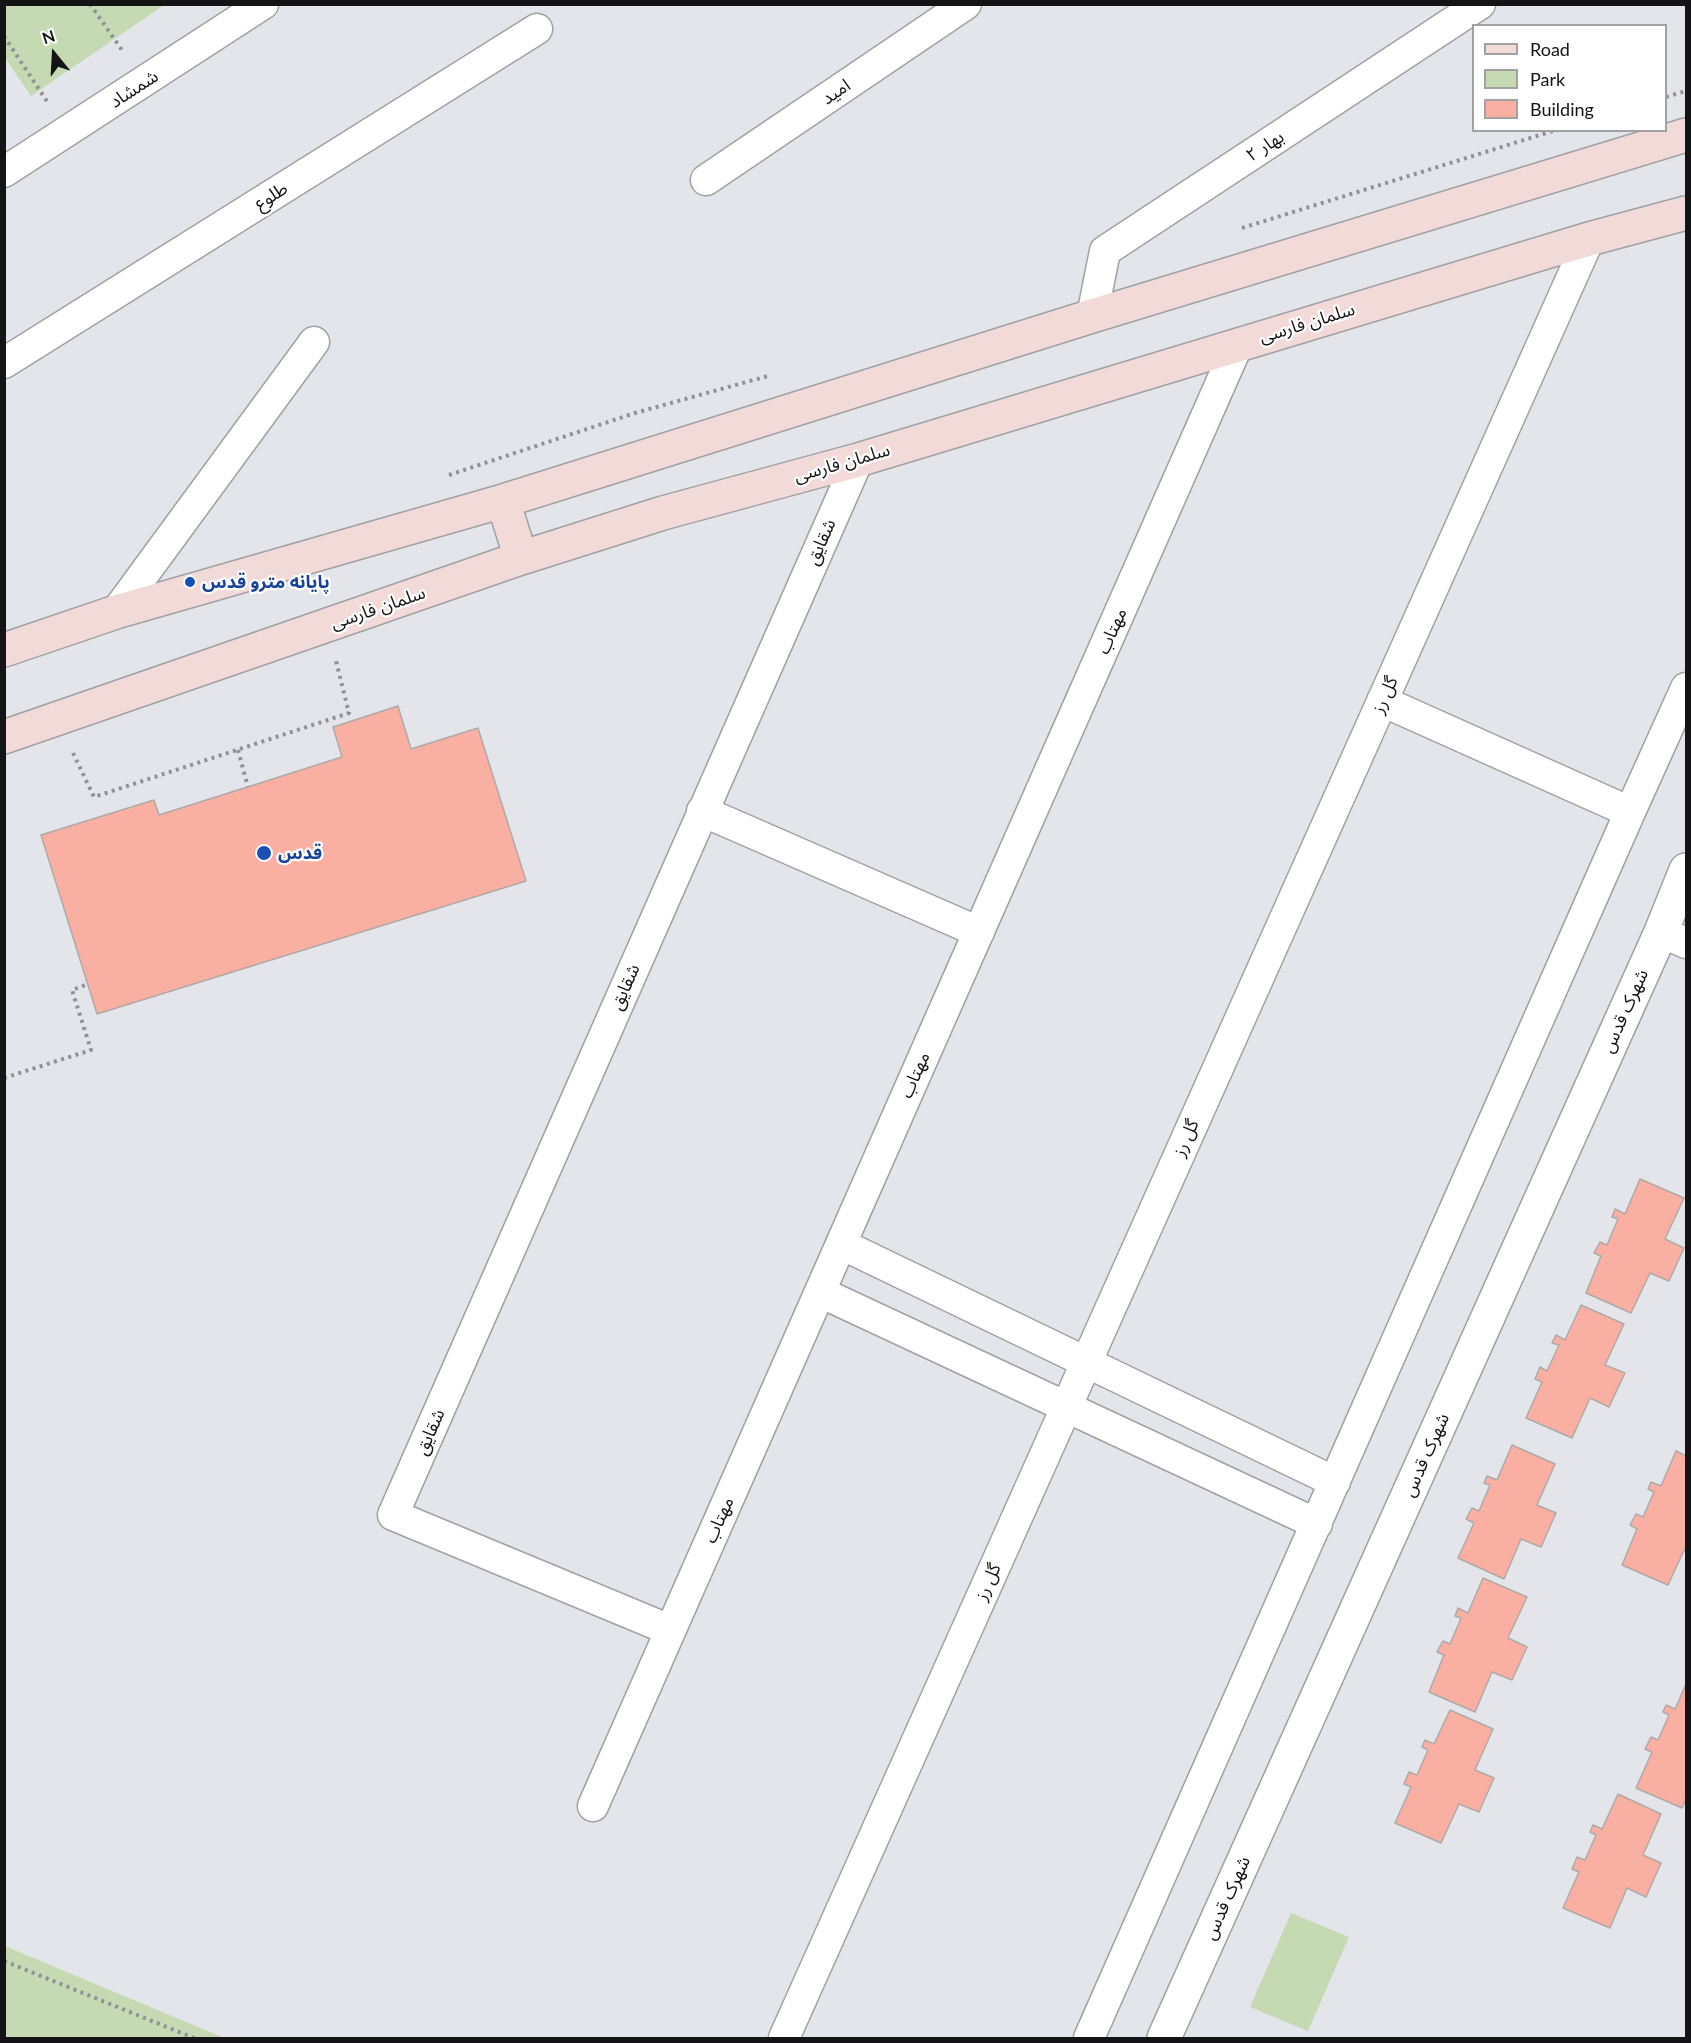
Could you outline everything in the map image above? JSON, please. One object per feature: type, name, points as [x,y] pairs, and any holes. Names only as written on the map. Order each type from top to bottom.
[{"type":"main road","points":[[4,650],[116,612],[503,501],[1092,316],[1686,135]]},
{"type":"main road","name":"سلمان فارسی","points":[[4,737],[56,721],[521,558],[663,513],[858,460],[1589,239],[1686,213]]},
{"type":"main road","points":[[503,501],[521,558]]},
{"type":"street","name":"شمشاد","points":[[4,172],[145,83],[263,4]]},
{"type":"street","name":"امید","points":[[706,180],[966,4]]},
{"type":"street","name":"بهار ۲","points":[[1092,316],[1105,251],[1480,4]]},
{"type":"street","name":"طلوع","points":[[4,363],[537,29]]},
{"type":"street","name":"گل رز","points":[[784,2038],[1589,239]]},
{"type":"street","points":[[116,612],[314,342]]},
{"type":"street","name":"مهتاب","points":[[593,1806],[1238,344]]},
{"type":"street","name":"شقايق","points":[[670,1630],[393,1515],[858,460]]},
{"type":"street","points":[[1089,2038],[1686,688]]},
{"type":"street","points":[[1382,701],[1630,812]]},
{"type":"street","points":[[702,811],[979,932]]},
{"type":"street","name":"شهرک قدس","points":[[1164,2038],[1674,938],[1686,870]]},
{"type":"street","points":[[841,1244],[1335,1482]]},
{"type":"street","points":[[820,1292],[1317,1524]]},
{"type":"path","points":[[90,4],[145,83]]},
{"type":"path","points":[[4,36],[66,132]]},
{"type":"path","points":[[1667,96],[1686,91]]},
{"type":"path","points":[[56,721],[94,797],[349,713],[327,625]]},
{"type":"path","points":[[238,750],[248,787]]},
{"type":"path","points":[[4,1078],[91,1050],[72,990],[88,984]]},
{"type":"path","points":[[4,1961],[194,2038]]},
{"type":"green space","points":[[4,5],[164,5],[31,96],[5,58]]},
{"type":"green space","points":[[1291,1913],[1349,1937],[1308,2031],[1250,2007]]},
{"type":"green space","points":[[5,1946],[224,2038],[5,2038]]},
{"type":"building","points":[[398,706],[411,749],[478,728],[526,881],[97,1014],[41,835],[154,800],[159,815],[342,757],[333,727]]},
{"type":"building","points":[[1640,1179],[1684,1198],[1665,1239],[1684,1248],[1669,1281],[1650,1273],[1631,1313],[1586,1293],[1601,1256],[1594,1253],[1600,1242],[1607,1245],[1618,1219],[1612,1217],[1615,1209],[1625,1214]]},
{"type":"building","points":[[1581,1305],[1624,1324],[1605,1365],[1625,1373],[1609,1407],[1590,1398],[1572,1438],[1526,1418],[1542,1382],[1535,1379],[1540,1367],[1547,1371],[1559,1345],[1552,1343],[1556,1335],[1565,1340]]},
{"type":"building","points":[[1512,1445],[1555,1464],[1537,1505],[1556,1513],[1541,1547],[1521,1539],[1504,1579],[1458,1558],[1474,1523],[1466,1519],[1472,1508],[1479,1511],[1490,1485],[1484,1483],[1487,1476],[1497,1480]]},
{"type":"building","points":[[1676,1451],[1686,1456],[1686,1546],[1668,1585],[1622,1565],[1637,1529],[1630,1525],[1636,1514],[1643,1517],[1654,1492],[1648,1489],[1651,1482],[1661,1486]]},
{"type":"building","points":[[1483,1578],[1527,1597],[1508,1638],[1527,1647],[1512,1680],[1492,1672],[1475,1712],[1429,1692],[1444,1655],[1437,1652],[1443,1641],[1450,1644],[1461,1618],[1455,1616],[1458,1608],[1468,1613]]},
{"type":"building","points":[[1686,1684],[1686,1799],[1682,1808],[1636,1788],[1652,1752],[1645,1749],[1651,1737],[1658,1740],[1669,1715],[1663,1712],[1666,1705],[1675,1709]]},
{"type":"building","points":[[1450,1710],[1493,1729],[1475,1770],[1494,1778],[1479,1812],[1459,1804],[1441,1843],[1395,1823],[1411,1787],[1404,1784],[1409,1772],[1417,1775],[1428,1750],[1422,1747],[1425,1740],[1434,1744]]},
{"type":"building","points":[[1618,1794],[1661,1814],[1643,1855],[1661,1863],[1646,1897],[1627,1888],[1610,1928],[1563,1908],[1579,1872],[1572,1869],[1577,1857],[1585,1860],[1596,1835],[1590,1832],[1593,1825],[1602,1829]]},
{"type":"place","name":"پایانه مترو قدس","points":[[190,582]]},
{"type":"place","name":"قدس","points":[[264,853]]}]
